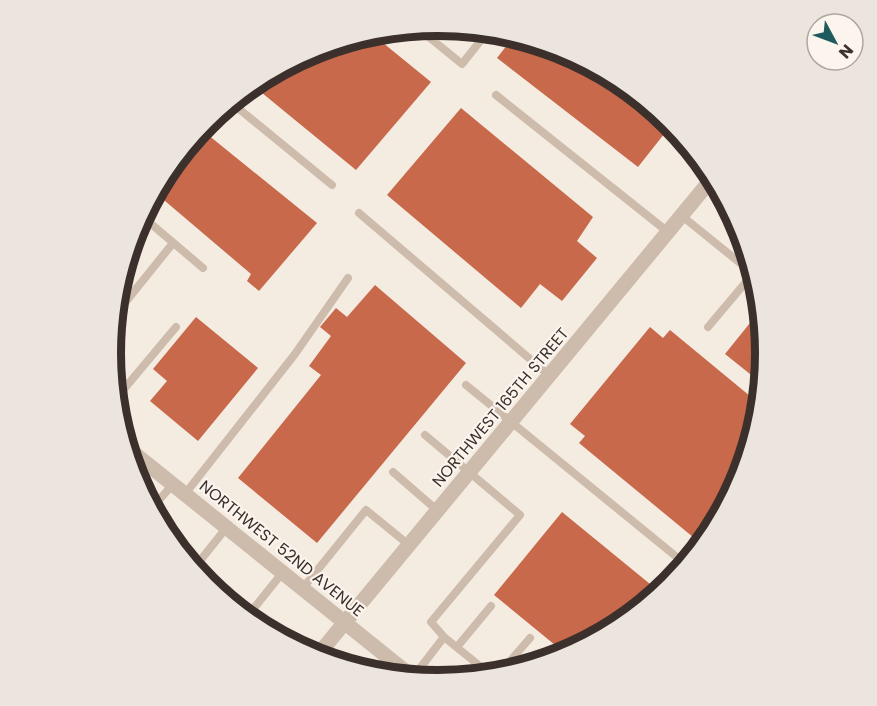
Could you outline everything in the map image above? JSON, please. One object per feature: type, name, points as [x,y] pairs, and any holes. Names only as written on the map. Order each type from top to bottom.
[{"type":"street","name":"NORTHWEST 165TH STREET","points":[[324,648],[707,185]]},
{"type":"street","name":"NORTHWEST 52ND AVENUE","points":[[139,457],[402,668]]},
{"type":"lane","points":[[428,36],[462,64],[482,39]]},
{"type":"lane","points":[[496,95],[668,232]]},
{"type":"lane","points":[[238,108],[332,185]]},
{"type":"lane","points":[[359,213],[550,376]]},
{"type":"lane","points":[[682,216],[743,266]]},
{"type":"lane","points":[[150,223],[203,268]]},
{"type":"lane","points":[[126,302],[173,243]]},
{"type":"lane","points":[[159,503],[179,489],[295,354],[324,308],[348,278]]},
{"type":"lane","points":[[708,327],[747,281]]},
{"type":"lane","points":[[124,390],[176,327]]},
{"type":"lane","points":[[466,385],[679,559]]},
{"type":"lane","points":[[425,435],[520,515],[431,622],[444,637],[481,667]]},
{"type":"lane","points":[[393,472],[438,511]]},
{"type":"lane","points":[[303,588],[366,510],[410,545]]},
{"type":"lane","points":[[199,561],[227,527]]},
{"type":"lane","points":[[253,610],[283,572]]},
{"type":"lane","points":[[457,647],[491,606]]},
{"type":"lane","points":[[417,669],[444,637]]},
{"type":"lane","points":[[510,662],[530,638]]},
{"type":"building","points":[[381,41],[431,82],[356,170],[260,91],[317,60]]},
{"type":"building","points":[[508,44],[560,60],[615,89],[666,132],[638,167],[497,58]]},
{"type":"building","points":[[461,108],[593,217],[577,241],[597,258],[562,301],[540,284],[521,308],[387,195]]},
{"type":"building","points":[[208,135],[317,223],[259,291],[247,281],[251,274],[162,198],[187,160]]},
{"type":"building","points":[[375,285],[466,363],[317,543],[238,478],[321,375],[309,366],[331,336],[320,327],[336,308],[347,317]]},
{"type":"building","points":[[196,317],[258,368],[198,441],[150,401],[167,381],[153,369]]},
{"type":"building","points":[[754,318],[755,378],[725,354]]},
{"type":"building","points":[[650,327],[663,338],[670,330],[752,398],[739,455],[723,493],[695,539],[579,443],[585,436],[570,424]]},
{"type":"building","points":[[562,512],[650,584],[639,598],[615,617],[557,647],[494,595]]}]
